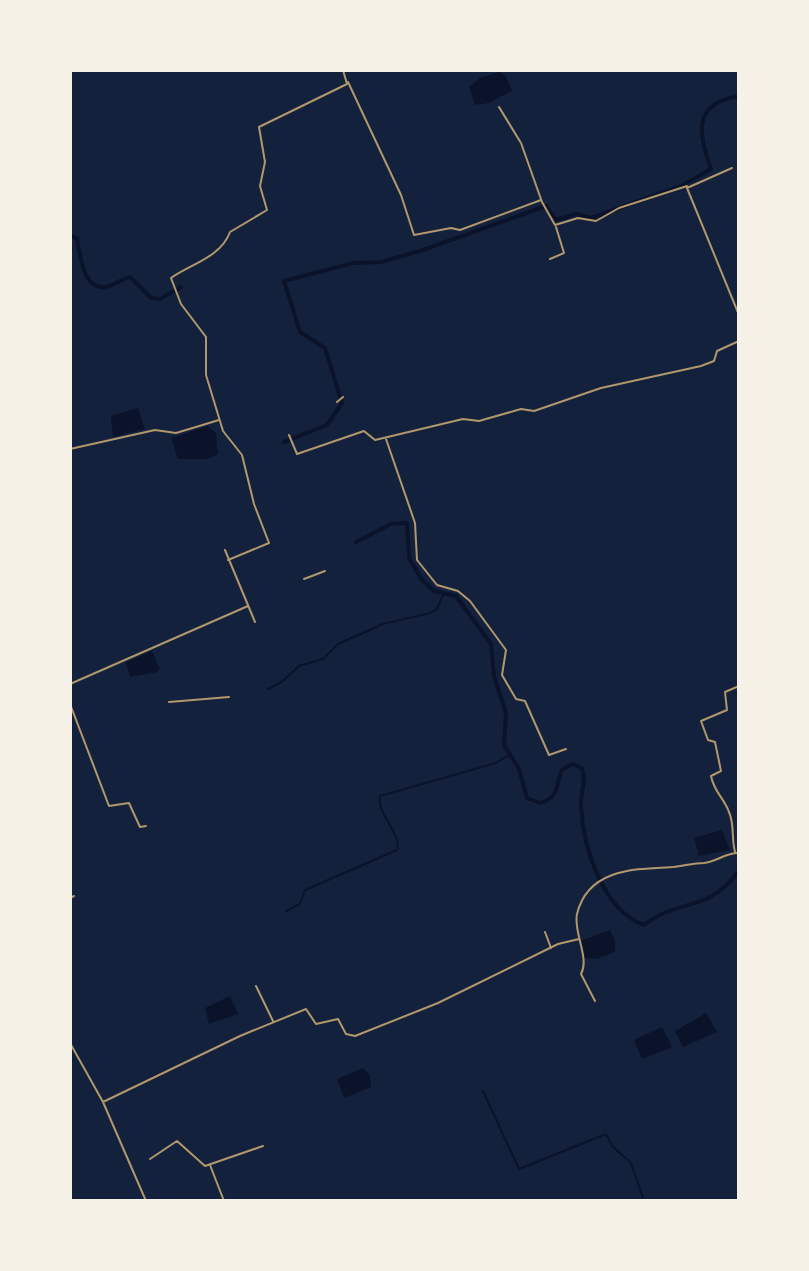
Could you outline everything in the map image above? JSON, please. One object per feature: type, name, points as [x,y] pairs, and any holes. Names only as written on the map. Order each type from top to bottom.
[{"type":"street","points":[[343,70],[401,195],[414,235],[451,228],[460,230],[541,201]]},
{"type":"street","points":[[228,560],[269,543],[254,504],[242,455],[223,431],[204,365],[206,337],[176,294],[173,276],[213,254],[227,242],[230,232],[267,210],[260,186],[265,162],[259,127],[348,82]]},
{"type":"street","points":[[499,107],[521,143],[541,201],[556,225],[564,253],[550,259]]},
{"type":"street","points":[[556,225],[578,218],[596,221],[619,208],[732,168]]},
{"type":"street","points":[[687,186],[693,209],[739,315]]},
{"type":"street","points":[[289,435],[297,454],[364,431],[370,432],[373,440],[463,419],[479,421],[521,409],[534,411],[601,388],[666,372],[682,373],[713,362],[717,351],[739,341]]},
{"type":"street","points":[[337,402],[343,397]]},
{"type":"street","points":[[70,449],[155,430],[176,433],[220,419]]},
{"type":"street","points":[[386,438],[415,523],[417,560],[437,585],[464,595],[495,633],[506,650],[502,675],[516,699],[525,701],[549,755],[566,749]]},
{"type":"street","points":[[225,550],[255,622]]},
{"type":"street","points":[[304,579],[325,571]]},
{"type":"street","points":[[70,684],[248,606]]},
{"type":"street","points":[[595,1001],[581,974],[585,964],[577,914],[587,889],[606,876],[654,866],[705,863],[737,852],[732,838],[735,828],[728,807],[713,788],[711,776],[721,771],[715,742],[708,740],[701,721],[727,710],[725,692],[739,686]]},
{"type":"street","points":[[169,702],[229,697]]},
{"type":"street","points":[[70,704],[109,806],[129,803],[140,827],[146,826]]},
{"type":"street","points":[[545,932],[551,949]]},
{"type":"street","points":[[103,1102],[306,1009],[316,1024],[338,1019],[346,1034],[355,1036],[438,1003],[551,949],[579,939]]},
{"type":"street","points":[[256,986],[274,1022]]},
{"type":"street","points":[[70,1043],[103,1102],[146,1201]]},
{"type":"street","points":[[150,1159],[177,1141],[186,1146],[198,1164],[210,1164],[263,1146]]},
{"type":"street","points":[[210,1164],[224,1201]]},
{"type":"water","points":[[499,72],[506,76],[512,91],[489,103],[475,105],[469,87],[480,78]]},
{"type":"water","points":[[138,408],[145,429],[113,437],[111,416]]},
{"type":"water","points":[[207,426],[216,433],[218,454],[207,459],[178,459],[171,438]]},
{"type":"water","points":[[152,651],[160,669],[130,677],[126,662]]},
{"type":"water","points":[[722,830],[730,850],[699,856],[694,838]]},
{"type":"water","points":[[610,930],[615,940],[615,952],[597,959],[585,958],[580,941]]},
{"type":"water","points":[[230,996],[238,1014],[209,1024],[205,1008]]},
{"type":"water","points":[[706,1013],[717,1032],[683,1047],[675,1031]]},
{"type":"water","points":[[662,1027],[672,1047],[642,1059],[634,1040]]},
{"type":"water","points":[[363,1068],[370,1075],[371,1087],[344,1098],[337,1079]]},
{"type":"waterway","points":[[284,442],[327,425],[342,403],[325,348],[300,332],[284,281],[353,263],[381,262],[423,250],[546,206],[556,220],[576,214],[591,218],[681,186],[711,169],[702,133],[706,113],[724,100],[739,96]]},
{"type":"waterway","points":[[70,235],[77,239],[87,277],[98,286],[105,287],[130,277],[151,298],[160,299],[181,287]]},
{"type":"waterway","points":[[356,542],[391,524],[407,523],[409,558],[422,580],[434,591],[456,596],[491,644],[494,676],[506,713],[504,745],[519,769],[527,798],[540,803],[546,801],[554,794],[562,770],[572,764],[582,768],[583,822],[591,857],[606,891],[629,917],[644,925],[658,916],[704,900],[727,885],[739,871]]},
{"type":"waterway","points":[[268,689],[283,681],[299,666],[323,659],[338,644],[383,624],[430,613],[437,609],[444,593]]},
{"type":"waterway","points":[[286,911],[300,904],[305,890],[397,850],[396,837],[382,810],[380,796],[496,763],[510,754]]},
{"type":"waterway","points":[[739,1066],[739,1072]]},
{"type":"waterway","points":[[483,1091],[519,1169],[606,1134],[613,1147],[631,1163],[644,1201]]}]
